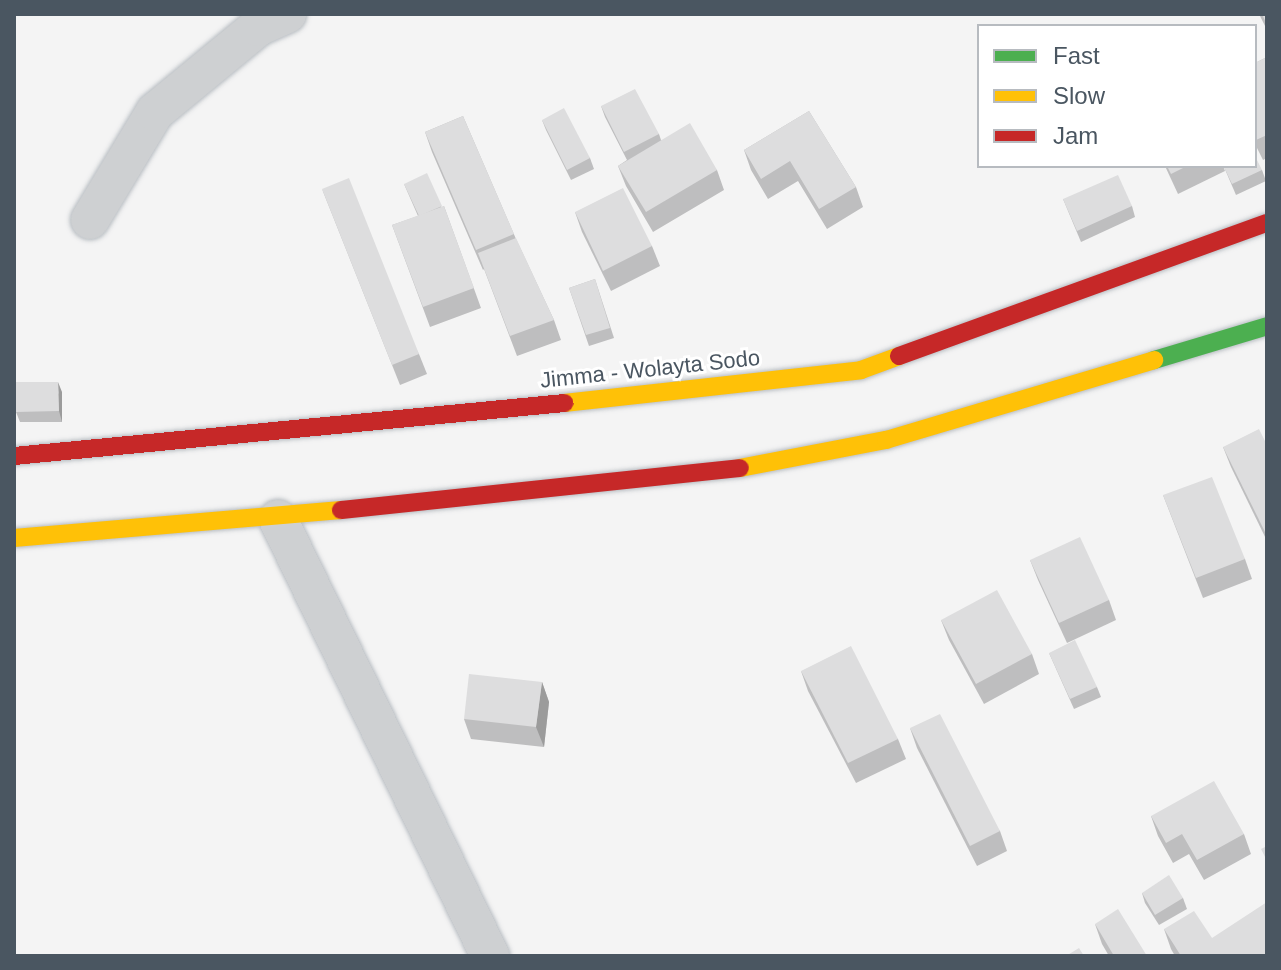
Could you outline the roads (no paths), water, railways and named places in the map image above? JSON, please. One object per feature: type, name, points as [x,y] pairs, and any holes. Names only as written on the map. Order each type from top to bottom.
[{"type":"highway","name":"Jimma - Wolayta Sodo","points":[[14,456],[185,445],[861,370],[1267,223]]},
{"type":"highway","points":[[14,538],[278,519],[484,493],[680,480],[857,446],[1267,326]]},
{"type":"street","points":[[90,220],[155,112],[265,18]]},
{"type":"street","points":[[278,519],[490,956]]}]
